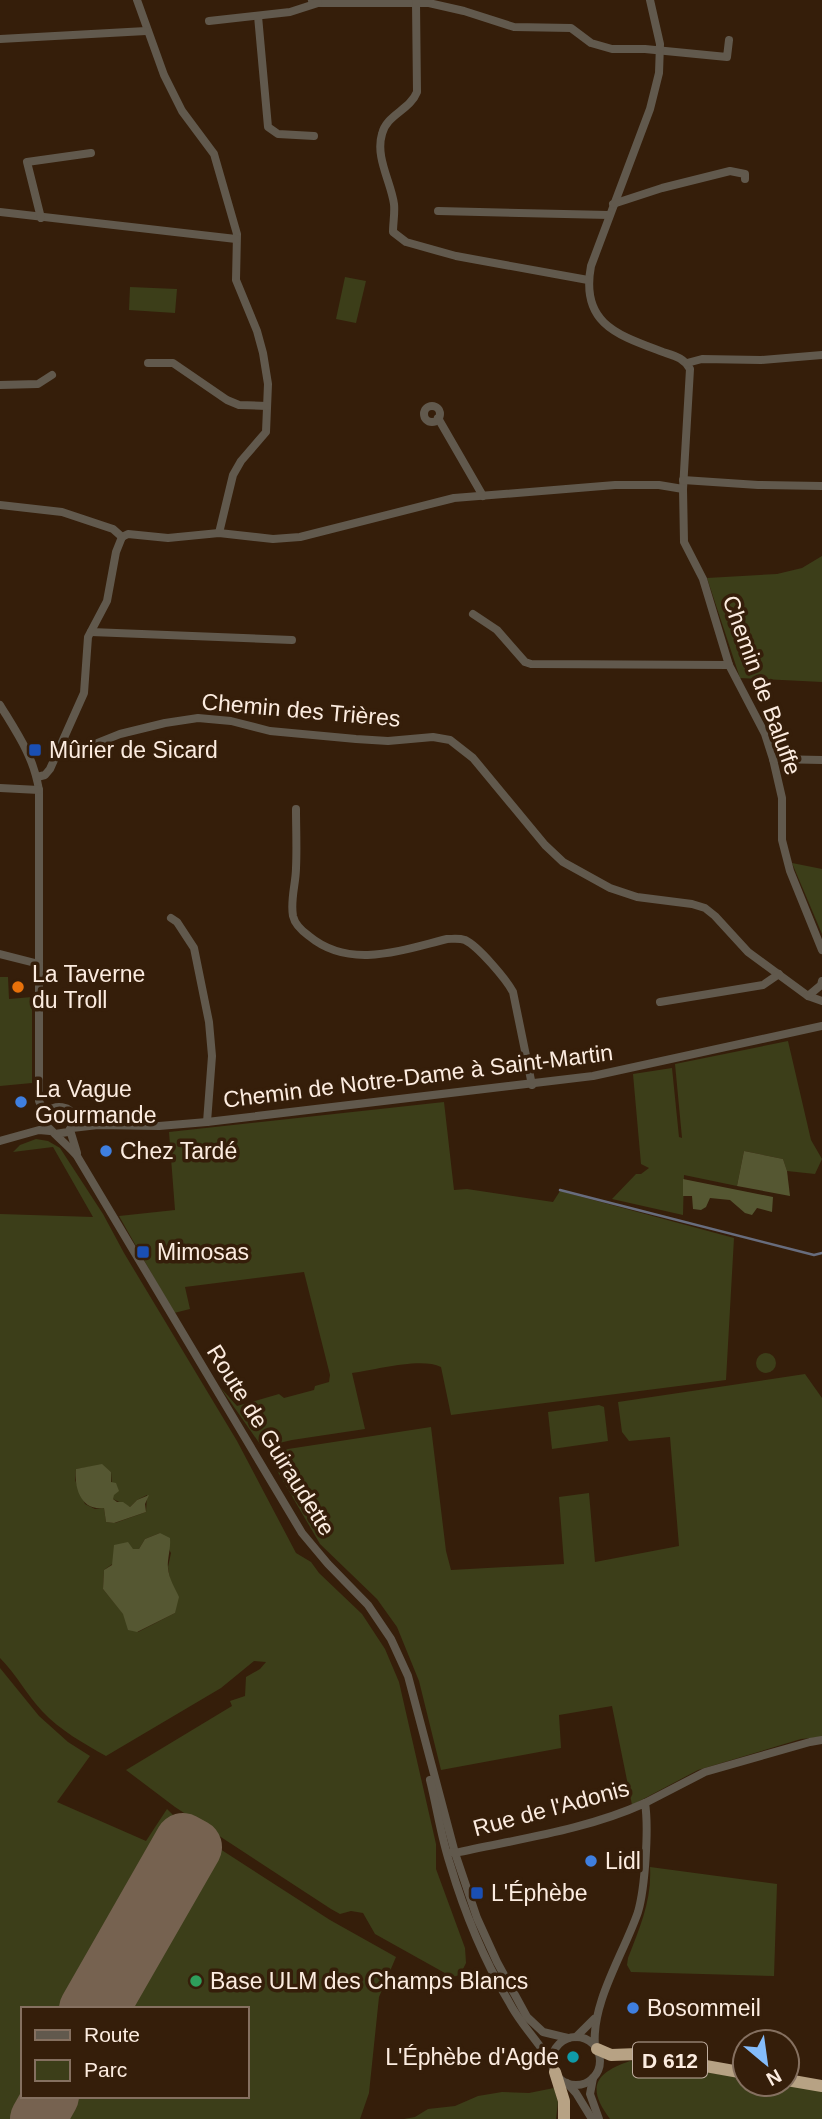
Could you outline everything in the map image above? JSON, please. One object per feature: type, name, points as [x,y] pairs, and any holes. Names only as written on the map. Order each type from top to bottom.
[{"type":"highway","name":"D 612","points":[[596,2047],[611,2055],[638,2054],[731,2071]]},
{"type":"highway","points":[[553,2068],[564,2101],[564,2119]]},
{"type":"highway","points":[[801,2082],[822,2086]]},
{"type":"street","points":[[137,0],[163,75],[182,111],[214,154],[236,239],[236,280],[261,344],[268,384],[266,432],[237,467],[228,489],[219,533]]},
{"type":"street","points":[[650,0],[660,52],[659,73],[650,109],[591,266],[589,296],[595,311],[616,334],[681,358],[687,363],[702,359],[761,360],[822,355]]},
{"type":"street","points":[[209,21],[290,12],[315,2],[416,3],[464,11],[514,27],[571,28],[600,47],[727,57],[729,40]]},
{"type":"street","points":[[416,3],[417,92],[414,100],[393,118],[382,133],[383,165],[394,206],[393,232],[406,242],[456,256],[588,280]]},
{"type":"street","points":[[258,16],[268,127],[278,134],[314,136]]},
{"type":"street","points":[[0,39],[146,31]]},
{"type":"street","points":[[41,218],[27,162],[91,153]]},
{"type":"street","points":[[613,204],[730,171],[745,174],[745,179]]},
{"type":"street","points":[[438,211],[609,215]]},
{"type":"street","points":[[0,212],[236,239]]},
{"type":"street","points":[[148,363],[173,363],[227,400],[239,405],[267,406]]},
{"type":"street","name":"Chemin de Baluffe","points":[[687,363],[691,375],[683,484],[684,542],[703,579],[729,665],[765,734],[774,759],[782,798],[782,840],[790,872],[822,950]]},
{"type":"street","points":[[0,385],[38,384],[52,375]]},
{"type":"street","points":[[438,418],[483,496]]},
{"type":"street","points":[[37,777],[45,775],[50,769],[85,693],[88,637],[107,601],[116,552],[122,537],[128,534],[168,538],[219,533],[273,539],[300,537],[453,498],[615,485],[822,486]]},
{"type":"street","points":[[0,505],[62,512],[113,529],[122,537]]},
{"type":"street","points":[[473,614],[497,630],[525,662],[531,664],[729,665]]},
{"type":"street","points":[[91,632],[292,640]]},
{"type":"street","points":[[0,705],[27,748],[40,790],[39,1101],[46,1117],[46,1125],[52,1133]]},
{"type":"street","name":"Chemin des Trières","points":[[63,741],[85,748],[120,734],[198,718],[231,720],[270,731],[356,739],[388,741],[433,737],[450,740],[473,758],[545,845],[563,862],[610,888],[637,897],[705,908],[748,952],[808,996],[822,1001]]},
{"type":"street","points":[[774,759],[822,760]]},
{"type":"street","points":[[0,788],[40,790]]},
{"type":"street","points":[[296,809],[293,914],[297,925],[330,951],[352,954],[388,954],[447,939],[468,942],[506,981],[513,992],[532,1085]]},
{"type":"street","points":[[171,918],[177,922],[194,948],[209,1022],[212,1056],[207,1122]]},
{"type":"street","points":[[0,954],[39,964]]},
{"type":"street","points":[[660,1002],[763,985],[779,974]]},
{"type":"street","points":[[808,996],[822,981]]},
{"type":"street","name":"Chemin de Notre-Dame à Saint-Martin","points":[[71,1129],[98,1125],[159,1126],[207,1122],[532,1085],[593,1076],[822,1026]]},
{"type":"street","points":[[0,1141],[39,1130],[65,1134],[71,1129],[74,1117],[66,1107],[54,1107],[45,1099],[39,1088]]},
{"type":"street","points":[[24,1135],[54,1107]]},
{"type":"street","name":"Chemin de Notre-Dame à Saint-Martin","points":[[74,1117],[82,1122],[98,1125]]},
{"type":"street","name":"Route de Guiraudette","points":[[71,1129],[77,1156]]},
{"type":"street","name":"Route de Guiraudette","points":[[52,1133],[77,1156],[290,1516],[314,1549],[368,1605],[391,1639],[408,1676],[455,1853],[477,1919],[527,2017],[543,2032],[572,2037]]},
{"type":"street","points":[[645,1803],[705,1772],[822,1740]]},
{"type":"street","name":"Route de Guiraudette","points":[[425,1743],[426,1760],[449,1862],[463,1903],[509,2003],[528,2033],[545,2052],[553,2068]]},
{"type":"street","name":"Route de Guiraudette","points":[[426,1760],[450,1851],[455,1853]]},
{"type":"street","name":"Rue de l'Adonis","points":[[455,1853],[621,1814],[645,1803],[644,1884],[639,1905],[595,2016],[596,2047]]},
{"type":"street","name":"Rue de l'Adonis","points":[[572,2037],[595,2016]]},
{"type":"street","points":[[592,2119],[576,2093],[553,2068],[555,2048],[572,2037],[589,2041],[596,2047],[600,2064],[593,2078],[590,2094],[598,2119]]},
{"type":"street","points":[[567,2083],[580,2084],[593,2078]]},
{"type":"green space","points":[[345,277],[366,281],[356,323],[336,319]]},
{"type":"green space","points":[[130,287],[177,289],[175,313],[129,310]]},
{"type":"green space","points":[[822,556],[822,682],[740,678],[707,578],[777,574],[802,568]]},
{"type":"green space","points":[[792,863],[822,869],[822,934]]},
{"type":"green space","points":[[0,977],[8,977],[9,999],[32,997],[32,1083],[0,1086]]},
{"type":"green space","points":[[788,1041],[811,1140],[822,1159],[815,1174],[787,1171],[783,1159],[744,1151],[737,1186],[684,1175],[683,1215],[612,1199],[636,1174],[649,1168],[641,1164],[633,1074],[672,1068],[679,1137],[682,1138],[675,1064]]},
{"type":"green space","points":[[444,1102],[454,1190],[467,1189],[553,1202],[560,1191],[734,1238],[726,1380],[451,1415],[441,1367],[422,1363],[398,1365],[352,1373],[365,1429],[262,1447],[220,1387],[237,1406],[279,1394],[284,1398],[314,1390],[315,1386],[329,1382],[330,1375],[304,1272],[185,1287],[190,1309],[174,1313],[119,1216],[175,1210],[169,1132]]},
{"type":"green space","points":[[36,1139],[48,1141],[60,1148],[103,1214],[237,1441],[296,1553],[311,1562],[362,1614],[385,1649],[399,1682],[436,1844],[436,1869],[465,1948],[466,1963],[460,1975],[452,1977],[375,1934],[363,1913],[351,1911],[340,1914],[331,1909],[175,1807],[126,1770],[232,1706],[230,1701],[245,1696],[246,1677],[266,1662],[254,1661],[221,1688],[106,1756],[72,1736],[49,1718],[0,1658],[0,1214],[93,1217],[53,1147],[13,1152],[20,1145]],"holes":[[[102,1465],[111,1472],[113,1499],[130,1507],[147,1495],[146,1512],[115,1523],[106,1522],[104,1508],[95,1509],[85,1504],[75,1480],[76,1469]],[[160,1533],[171,1553],[168,1567],[175,1613],[138,1632],[103,1589],[104,1570],[133,1549],[139,1549],[145,1539]]]},
{"type":"green space","points":[[744,1151],[783,1159],[790,1196],[737,1186]]},
{"type":"green space","points":[[683,1179],[773,1197],[772,1212],[757,1208],[752,1215],[745,1213],[730,1200],[710,1198],[706,1207],[701,1210],[693,1209],[692,1196],[683,1196]]},
{"type":"green space","points":[[766,1353],[773,1356],[776,1363],[773,1370],[766,1373],[759,1370],[756,1363],[759,1356]]},
{"type":"green space","points":[[805,1374],[822,1398],[822,1737],[801,1739],[698,1770],[632,1805],[612,1706],[559,1715],[561,1748],[441,1770],[419,1681],[397,1627],[377,1599],[320,1544],[269,1457],[288,1449],[431,1427],[446,1551],[451,1570],[564,1564],[559,1497],[589,1493],[595,1562],[679,1546],[670,1437],[629,1441],[622,1432],[618,1402]]},
{"type":"green space","points":[[599,1405],[604,1407],[608,1441],[552,1449],[548,1412]]},
{"type":"green space","points":[[102,1464],[111,1472],[111,1482],[116,1483],[119,1491],[113,1499],[130,1507],[137,1500],[149,1495],[145,1504],[146,1512],[114,1523],[106,1522],[104,1508],[96,1508],[85,1502],[76,1484],[76,1469]]},
{"type":"green space","points":[[160,1533],[170,1538],[169,1572],[179,1597],[175,1613],[137,1632],[128,1630],[123,1614],[103,1589],[104,1570],[112,1565],[114,1545],[128,1542],[133,1549],[139,1549],[145,1539]]},
{"type":"green space","points":[[0,1668],[39,1716],[68,1742],[90,1756],[57,1802],[146,1841],[167,1809],[183,1825],[330,1920],[396,1957],[379,1997],[369,2093],[360,2119],[0,2119]]},
{"type":"green space","points":[[650,1867],[777,1884],[774,1976],[631,1972],[627,1965],[628,1958],[647,1902]]},
{"type":"green space","points":[[630,2061],[731,2076],[731,2098],[801,2098],[801,2086],[822,2090],[822,2119],[610,2119],[598,2098],[598,2083],[602,2076]]},
{"type":"green space","points":[[554,2088],[558,2102],[556,2119],[404,2119],[415,2117],[428,2109],[455,2106],[478,2096],[502,2092],[529,2093]]},
{"type":"waterway","points":[[560,1190],[814,1255],[822,1253]]},
{"type":"runway","points":[[88,2007],[183,1841],[194,1847],[102,2007]]},
{"type":"runway","points":[[38,2119],[50,2098]]},
{"type":"place","name":"Mûrier de Sicard","points":[[35,750]]},
{"type":"place","name":"La Taverne du Troll","points":[[18,987]]},
{"type":"place","name":"La Vague Gourmande","points":[[21,1102]]},
{"type":"place","name":"Chez Tardé","points":[[106,1151]]},
{"type":"place","name":"Mimosas","points":[[143,1252]]},
{"type":"place","name":"Lidl","points":[[591,1861]]},
{"type":"place","name":"L'Éphèbe","points":[[477,1893]]},
{"type":"place","name":"Base ULM des Champs Blancs","points":[[196,1981]]},
{"type":"place","name":"Bosommeil","points":[[633,2008]]},
{"type":"place","name":"L'Éphèbe d'Agde","points":[[573,2057]]}]
